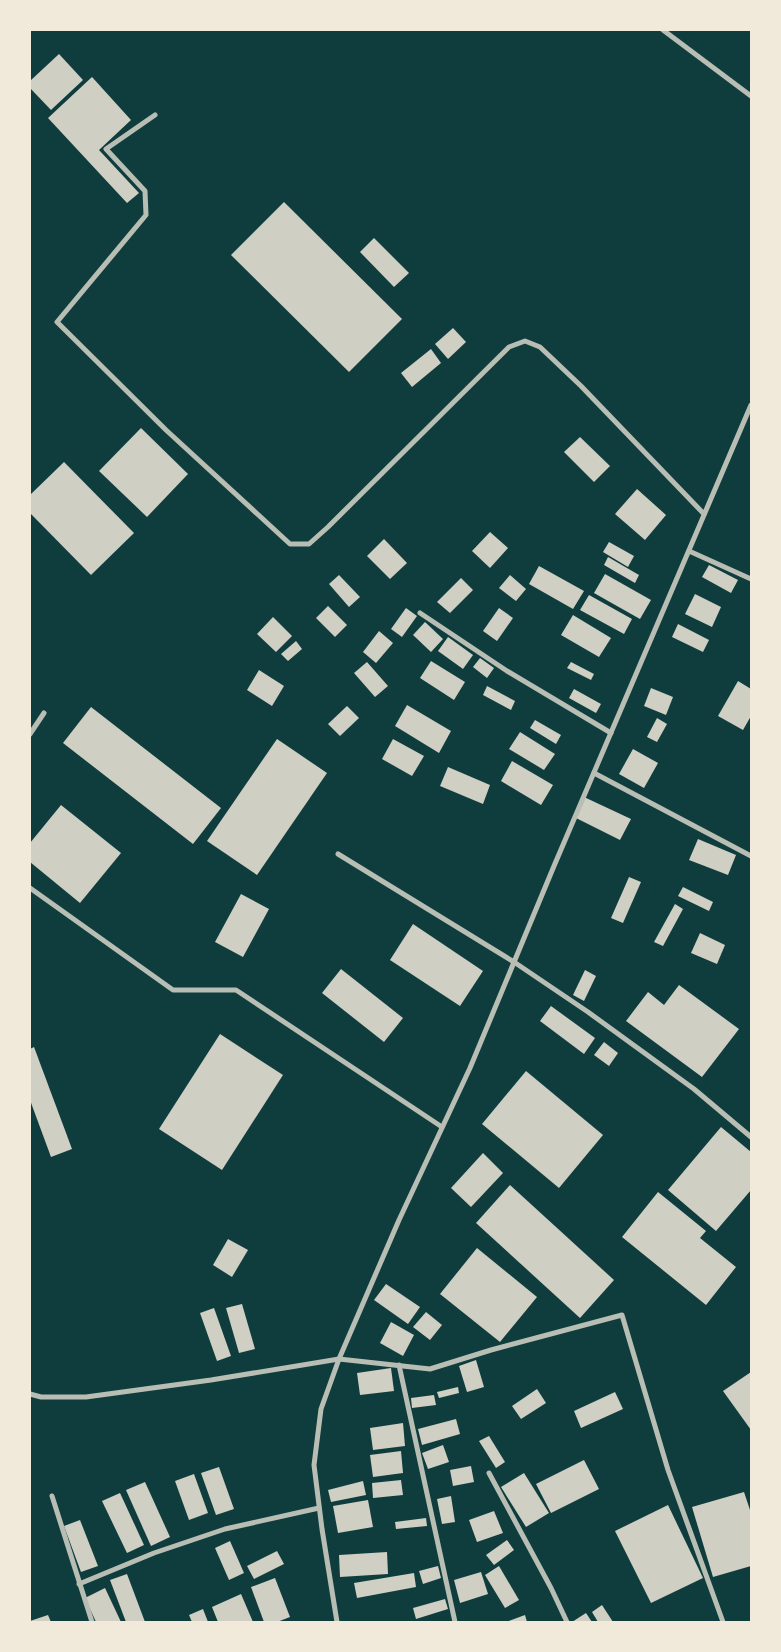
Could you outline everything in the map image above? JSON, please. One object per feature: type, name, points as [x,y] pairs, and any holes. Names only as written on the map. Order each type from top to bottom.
[{"type":"street","points":[[663,30],[751,96]]},
{"type":"street","points":[[155,115],[106,149],[145,191],[146,215],[58,322],[166,430],[290,544],[309,544],[509,347],[525,341],[540,347],[581,386],[704,514]]},
{"type":"street","points":[[330,1622],[337,1620],[314,1465],[321,1409],[339,1358],[399,1220],[470,1068],[751,405]]},
{"type":"street","points":[[689,552],[751,579]]},
{"type":"street","points":[[420,613],[507,671],[611,733]]},
{"type":"street","points":[[30,734],[44,713]]},
{"type":"street","points":[[594,773],[751,856]]},
{"type":"street","points":[[338,854],[514,962],[588,1012],[687,1084],[751,1137]]},
{"type":"street","points":[[30,888],[173,990],[236,990],[442,1128]]},
{"type":"street","points":[[30,1394],[41,1398],[86,1397],[211,1380],[339,1358],[430,1369],[491,1350],[622,1315],[668,1470],[723,1622]]},
{"type":"street","points":[[399,1365],[455,1622]]},
{"type":"street","points":[[490,1474],[567,1622]]},
{"type":"street","points":[[52,1496],[92,1622]]},
{"type":"street","points":[[79,1584],[154,1553],[225,1529],[319,1508]]},
{"type":"building","points":[[59,54],[83,80],[51,110],[30,88],[30,81]]},
{"type":"building","points":[[92,77],[131,120],[99,150],[139,193],[127,203],[48,118]]},
{"type":"building","points":[[284,202],[402,319],[349,372],[231,255]]},
{"type":"building","points":[[374,238],[409,273],[394,287],[360,252]]},
{"type":"building","points":[[453,328],[466,342],[448,359],[435,344]]},
{"type":"building","points":[[431,349],[441,363],[412,387],[401,373]]},
{"type":"building","points":[[141,428],[188,474],[147,517],[99,471]]},
{"type":"building","points":[[580,437],[610,466],[594,482],[564,452]]},
{"type":"building","points":[[64,462],[134,533],[91,575],[30,513],[30,495]]},
{"type":"building","points":[[637,489],[666,515],[645,540],[615,514]]},
{"type":"building","points":[[490,532],[508,548],[490,568],[472,551]]},
{"type":"building","points":[[384,539],[407,563],[390,579],[367,556]]},
{"type":"building","points":[[609,542],[634,556],[628,567],[603,552]]},
{"type":"building","points":[[608,557],[639,575],[635,583],[604,565]]},
{"type":"building","points":[[709,565],[738,580],[731,593],[702,577]]},
{"type":"building","points":[[539,566],[584,591],[573,609],[529,584]]},
{"type":"building","points":[[605,574],[651,600],[640,619],[594,593]]},
{"type":"building","points":[[339,575],[360,597],[349,607],[329,584]]},
{"type":"building","points":[[510,575],[526,589],[516,601],[499,588]]},
{"type":"building","points":[[461,578],[473,590],[450,613],[437,602]]},
{"type":"building","points":[[695,594],[721,607],[712,627],[685,614]]},
{"type":"building","points":[[589,595],[632,619],[624,634],[580,610]]},
{"type":"building","points":[[328,606],[347,625],[335,637],[316,618]]},
{"type":"building","points":[[406,608],[417,616],[402,637],[391,629]]},
{"type":"building","points":[[499,608],[513,618],[497,641],[483,631]]},
{"type":"building","points":[[573,615],[611,638],[599,657],[561,635]]},
{"type":"building","points":[[273,617],[292,636],[276,652],[257,634]]},
{"type":"building","points":[[425,622],[443,639],[431,652],[413,635]]},
{"type":"building","points":[[678,624],[709,640],[703,652],[672,637]]},
{"type":"building","points":[[379,631],[393,643],[376,663],[363,652]]},
{"type":"building","points":[[448,637],[473,655],[463,669],[438,651]]},
{"type":"building","points":[[296,641],[302,649],[288,661],[281,654]]},
{"type":"building","points":[[480,658],[494,668],[487,678],[473,667]]},
{"type":"building","points":[[431,661],[465,682],[454,700],[420,678]]},
{"type":"building","points":[[367,662],[388,686],[375,697],[354,673]]},
{"type":"building","points":[[571,662],[594,674],[591,680],[567,668]]},
{"type":"building","points":[[259,670],[284,686],[272,706],[247,690]]},
{"type":"building","points":[[738,681],[751,689],[751,716],[743,730],[718,716]]},
{"type":"building","points":[[487,686],[515,701],[511,710],[483,695]]},
{"type":"building","points":[[651,688],[673,697],[666,715],[644,706]]},
{"type":"building","points":[[574,689],[601,704],[596,713],[569,698]]},
{"type":"building","points":[[407,705],[451,731],[439,753],[395,726]]},
{"type":"building","points":[[347,706],[359,718],[340,736],[328,724]]},
{"type":"building","points":[[91,707],[221,808],[193,844],[63,743]]},
{"type":"building","points":[[657,718],[667,724],[657,742],[647,737]]},
{"type":"building","points":[[535,720],[561,735],[556,744],[530,728]]},
{"type":"building","points":[[520,732],[555,754],[544,770],[509,749]]},
{"type":"building","points":[[277,739],[327,773],[257,875],[207,841]]},
{"type":"building","points":[[393,739],[424,756],[412,776],[382,759]]},
{"type":"building","points":[[633,749],[658,763],[644,788],[619,774]]},
{"type":"building","points":[[512,761],[553,785],[541,805],[501,781]]},
{"type":"building","points":[[448,767],[490,785],[483,804],[440,786]]},
{"type":"building","points":[[584,797],[631,819],[620,840],[574,817]]},
{"type":"building","points":[[61,805],[121,853],[80,903],[30,862],[30,843]]},
{"type":"building","points":[[698,839],[736,855],[728,875],[689,860]]},
{"type":"building","points":[[629,877],[641,882],[623,923],[611,918]]},
{"type":"building","points":[[683,887],[713,902],[709,911],[678,896]]},
{"type":"building","points":[[241,894],[269,909],[243,957],[215,942]]},
{"type":"building","points":[[675,904],[683,909],[663,946],[654,942]]},
{"type":"building","points":[[413,924],[483,971],[460,1006],[390,960]]},
{"type":"building","points":[[700,933],[725,945],[717,964],[691,953]]},
{"type":"building","points":[[341,969],[403,1018],[384,1042],[322,993]]},
{"type":"building","points":[[585,970],[596,976],[584,1001],[573,995]]},
{"type":"building","points":[[679,985],[739,1029],[702,1077],[626,1021],[648,992],[664,1005]]},
{"type":"building","points":[[551,1006],[595,1038],[584,1054],[540,1021]]},
{"type":"building","points":[[220,1034],[283,1075],[222,1170],[159,1129]]},
{"type":"building","points":[[604,1042],[618,1053],[609,1066],[594,1055]]},
{"type":"building","points":[[34,1047],[72,1149],[51,1157],[30,1100],[30,1049]]},
{"type":"building","points":[[526,1071],[603,1135],[559,1188],[482,1124]]},
{"type":"building","points":[[721,1127],[751,1152],[751,1190],[716,1231],[668,1190]]},
{"type":"building","points":[[483,1153],[503,1173],[471,1207],[451,1188]]},
{"type":"building","points":[[510,1185],[614,1280],[580,1318],[476,1223]]},
{"type":"building","points":[[658,1192],[706,1231],[700,1238],[736,1267],[706,1305],[622,1237]]},
{"type":"building","points":[[228,1239],[248,1250],[232,1277],[213,1265]]},
{"type":"building","points":[[477,1248],[537,1297],[500,1342],[440,1294]]},
{"type":"building","points":[[386,1284],[420,1307],[408,1324],[374,1300]]},
{"type":"building","points":[[242,1304],[255,1349],[239,1353],[226,1308]]},
{"type":"building","points":[[214,1308],[231,1356],[217,1361],[200,1313]]},
{"type":"building","points":[[426,1312],[442,1325],[430,1340],[413,1327]]},
{"type":"building","points":[[391,1322],[414,1335],[403,1356],[380,1343]]},
{"type":"building","points":[[476,1360],[484,1387],[467,1392],[459,1366]]},
{"type":"building","points":[[391,1368],[394,1391],[360,1395],[357,1373]]},
{"type":"building","points":[[751,1372],[751,1430],[723,1391]]},
{"type":"building","points":[[458,1387],[459,1393],[439,1398],[437,1392]]},
{"type":"building","points":[[537,1389],[546,1403],[521,1419],[512,1406]]},
{"type":"building","points":[[615,1392],[623,1409],[581,1428],[574,1411]]},
{"type":"building","points":[[434,1395],[436,1405],[412,1408],[411,1398]]},
{"type":"building","points":[[456,1419],[460,1434],[422,1445],[418,1429]]},
{"type":"building","points":[[403,1423],[405,1446],[373,1450],[370,1428]]},
{"type":"building","points":[[489,1436],[505,1462],[496,1468],[479,1441]]},
{"type":"building","points":[[443,1445],[449,1462],[428,1469],[422,1453]]},
{"type":"building","points":[[401,1451],[403,1473],[373,1477],[370,1455]]},
{"type":"building","points":[[584,1460],[599,1489],[551,1513],[536,1484]]},
{"type":"building","points":[[471,1466],[474,1482],[453,1486],[450,1470]]},
{"type":"building","points":[[219,1467],[234,1509],[216,1515],[201,1473]]},
{"type":"building","points":[[524,1473],[549,1513],[526,1527],[501,1487]]},
{"type":"building","points":[[194,1474],[208,1513],[189,1520],[175,1481]]},
{"type":"building","points":[[401,1480],[403,1495],[373,1498],[372,1483]]},
{"type":"building","points":[[363,1481],[366,1495],[331,1502],[328,1490]]},
{"type":"building","points":[[145,1482],[170,1537],[151,1546],[126,1490]]},
{"type":"building","points":[[744,1492],[751,1513],[751,1566],[713,1577],[692,1507]]},
{"type":"building","points":[[120,1493],[144,1545],[127,1553],[102,1501]]},
{"type":"building","points":[[451,1496],[455,1522],[442,1524],[437,1499]]},
{"type":"building","points":[[368,1500],[373,1527],[338,1533],[333,1506]]},
{"type":"building","points":[[668,1505],[703,1578],[651,1603],[615,1531]]},
{"type":"building","points":[[494,1511],[503,1533],[477,1542],[469,1520]]},
{"type":"building","points":[[426,1518],[427,1526],[396,1529],[395,1522]]},
{"type":"building","points":[[80,1520],[98,1566],[81,1572],[64,1526]]},
{"type":"building","points":[[507,1540],[514,1550],[494,1565],[486,1555]]},
{"type":"building","points":[[230,1541],[244,1573],[229,1580],[215,1548]]},
{"type":"building","points":[[277,1551],[284,1564],[254,1579],[247,1566]]},
{"type":"building","points":[[387,1552],[388,1574],[340,1577],[339,1555]]},
{"type":"building","points":[[438,1566],[441,1578],[423,1584],[419,1571]]},
{"type":"building","points":[[499,1566],[519,1600],[505,1608],[485,1575]]},
{"type":"building","points":[[481,1572],[488,1594],[460,1603],[454,1580]]},
{"type":"building","points":[[414,1573],[416,1587],[357,1598],[354,1583]]},
{"type":"building","points":[[127,1574],[145,1622],[126,1622],[110,1580]]},
{"type":"building","points":[[275,1578],[290,1617],[277,1622],[264,1622],[251,1587]]},
{"type":"building","points":[[105,1588],[121,1622],[96,1622],[85,1598]]},
{"type":"building","points":[[241,1594],[253,1622],[218,1622],[212,1607]]},
{"type":"building","points":[[445,1599],[448,1609],[416,1619],[413,1608]]},
{"type":"building","points":[[602,1605],[613,1622],[598,1622],[592,1612]]},
{"type":"building","points":[[203,1609],[208,1622],[192,1622],[189,1615]]},
{"type":"building","points":[[586,1613],[592,1622],[572,1622]]},
{"type":"building","points":[[48,1615],[51,1622],[30,1622],[30,1621]]},
{"type":"building","points":[[525,1615],[527,1622],[506,1622]]}]
